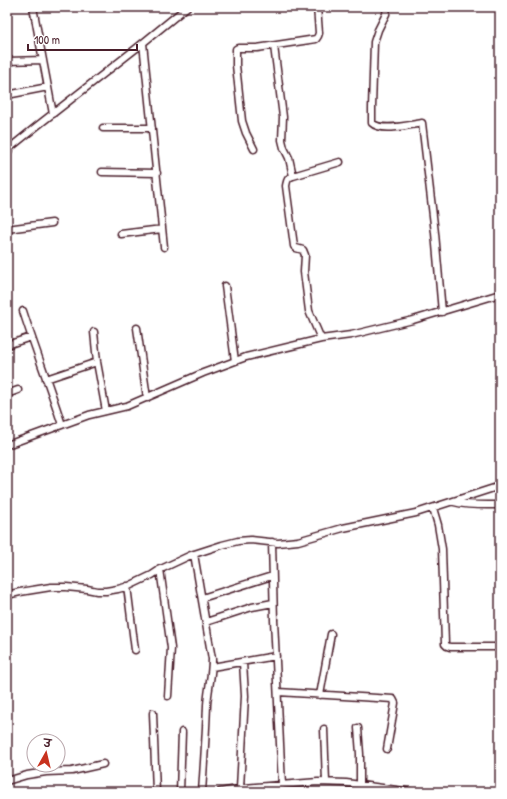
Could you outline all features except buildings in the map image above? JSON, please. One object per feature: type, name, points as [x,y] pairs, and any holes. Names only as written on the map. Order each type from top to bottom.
[{"type":"street","points":[[33,7],[53,114]]},
{"type":"street","points":[[7,152],[11,147],[187,7]]},
{"type":"street","points":[[254,149],[242,121],[236,65],[236,48],[258,48],[302,42],[317,38],[319,33],[319,24],[317,7]]},
{"type":"street","points":[[387,7],[386,14],[374,42],[372,123],[375,126],[384,128],[422,123],[435,233],[442,312]]},
{"type":"street","points":[[143,43],[164,247]]},
{"type":"street","points":[[274,46],[283,117],[282,140],[289,158],[293,176]]},
{"type":"street","points":[[7,61],[43,60]]},
{"type":"street","points":[[7,94],[48,87]]},
{"type":"street","points":[[103,128],[152,128]]},
{"type":"street","points":[[321,338],[309,311],[304,272],[305,255],[303,250],[294,246],[286,186],[289,178],[293,176],[340,162]]},
{"type":"street","points":[[102,172],[156,173]]},
{"type":"street","points":[[7,229],[52,223]]},
{"type":"street","points":[[121,234],[162,230]]},
{"type":"street","points":[[225,286],[235,361]]},
{"type":"street","points":[[7,446],[89,415],[127,406],[203,373],[235,361],[321,338],[351,335],[413,320],[500,294]]},
{"type":"street","points":[[23,311],[62,425]]},
{"type":"street","points":[[136,328],[147,398]]},
{"type":"street","points":[[94,332],[97,362],[106,411]]},
{"type":"street","points":[[7,345],[31,337]]},
{"type":"street","points":[[46,379],[97,362]]},
{"type":"street","points":[[7,394],[18,390]]},
{"type":"street","points":[[7,595],[51,587],[66,587],[102,592],[112,590],[127,586],[194,554],[222,545],[238,541],[251,540],[278,543],[298,541],[343,528],[416,513],[500,486]]},
{"type":"street","points":[[453,501],[474,505],[500,505]]},
{"type":"street","points":[[433,508],[441,543],[445,644],[450,647],[500,647]]},
{"type":"street","points":[[272,542],[273,603],[282,785]]},
{"type":"street","points":[[194,554],[212,659],[207,705],[202,792]]},
{"type":"street","points":[[160,570],[171,648],[168,696]]},
{"type":"street","points":[[202,598],[272,576]]},
{"type":"street","points":[[127,586],[134,650]]},
{"type":"street","points":[[206,622],[252,607],[273,603]]},
{"type":"street","points":[[320,695],[332,634]]},
{"type":"street","points":[[212,667],[276,656]]},
{"type":"street","points":[[240,788],[245,696],[243,662]]},
{"type":"street","points":[[278,692],[393,699],[395,703],[387,749]]},
{"type":"street","points":[[153,714],[156,792]]},
{"type":"street","points":[[358,728],[360,784]]},
{"type":"street","points":[[324,729],[326,782]]},
{"type":"street","points":[[180,792],[182,732]]},
{"type":"street","points":[[7,781],[27,775],[46,772],[72,771],[103,764]]},
{"type":"street","points":[[220,792],[240,788],[326,782],[360,784],[384,790],[411,792]]}]
